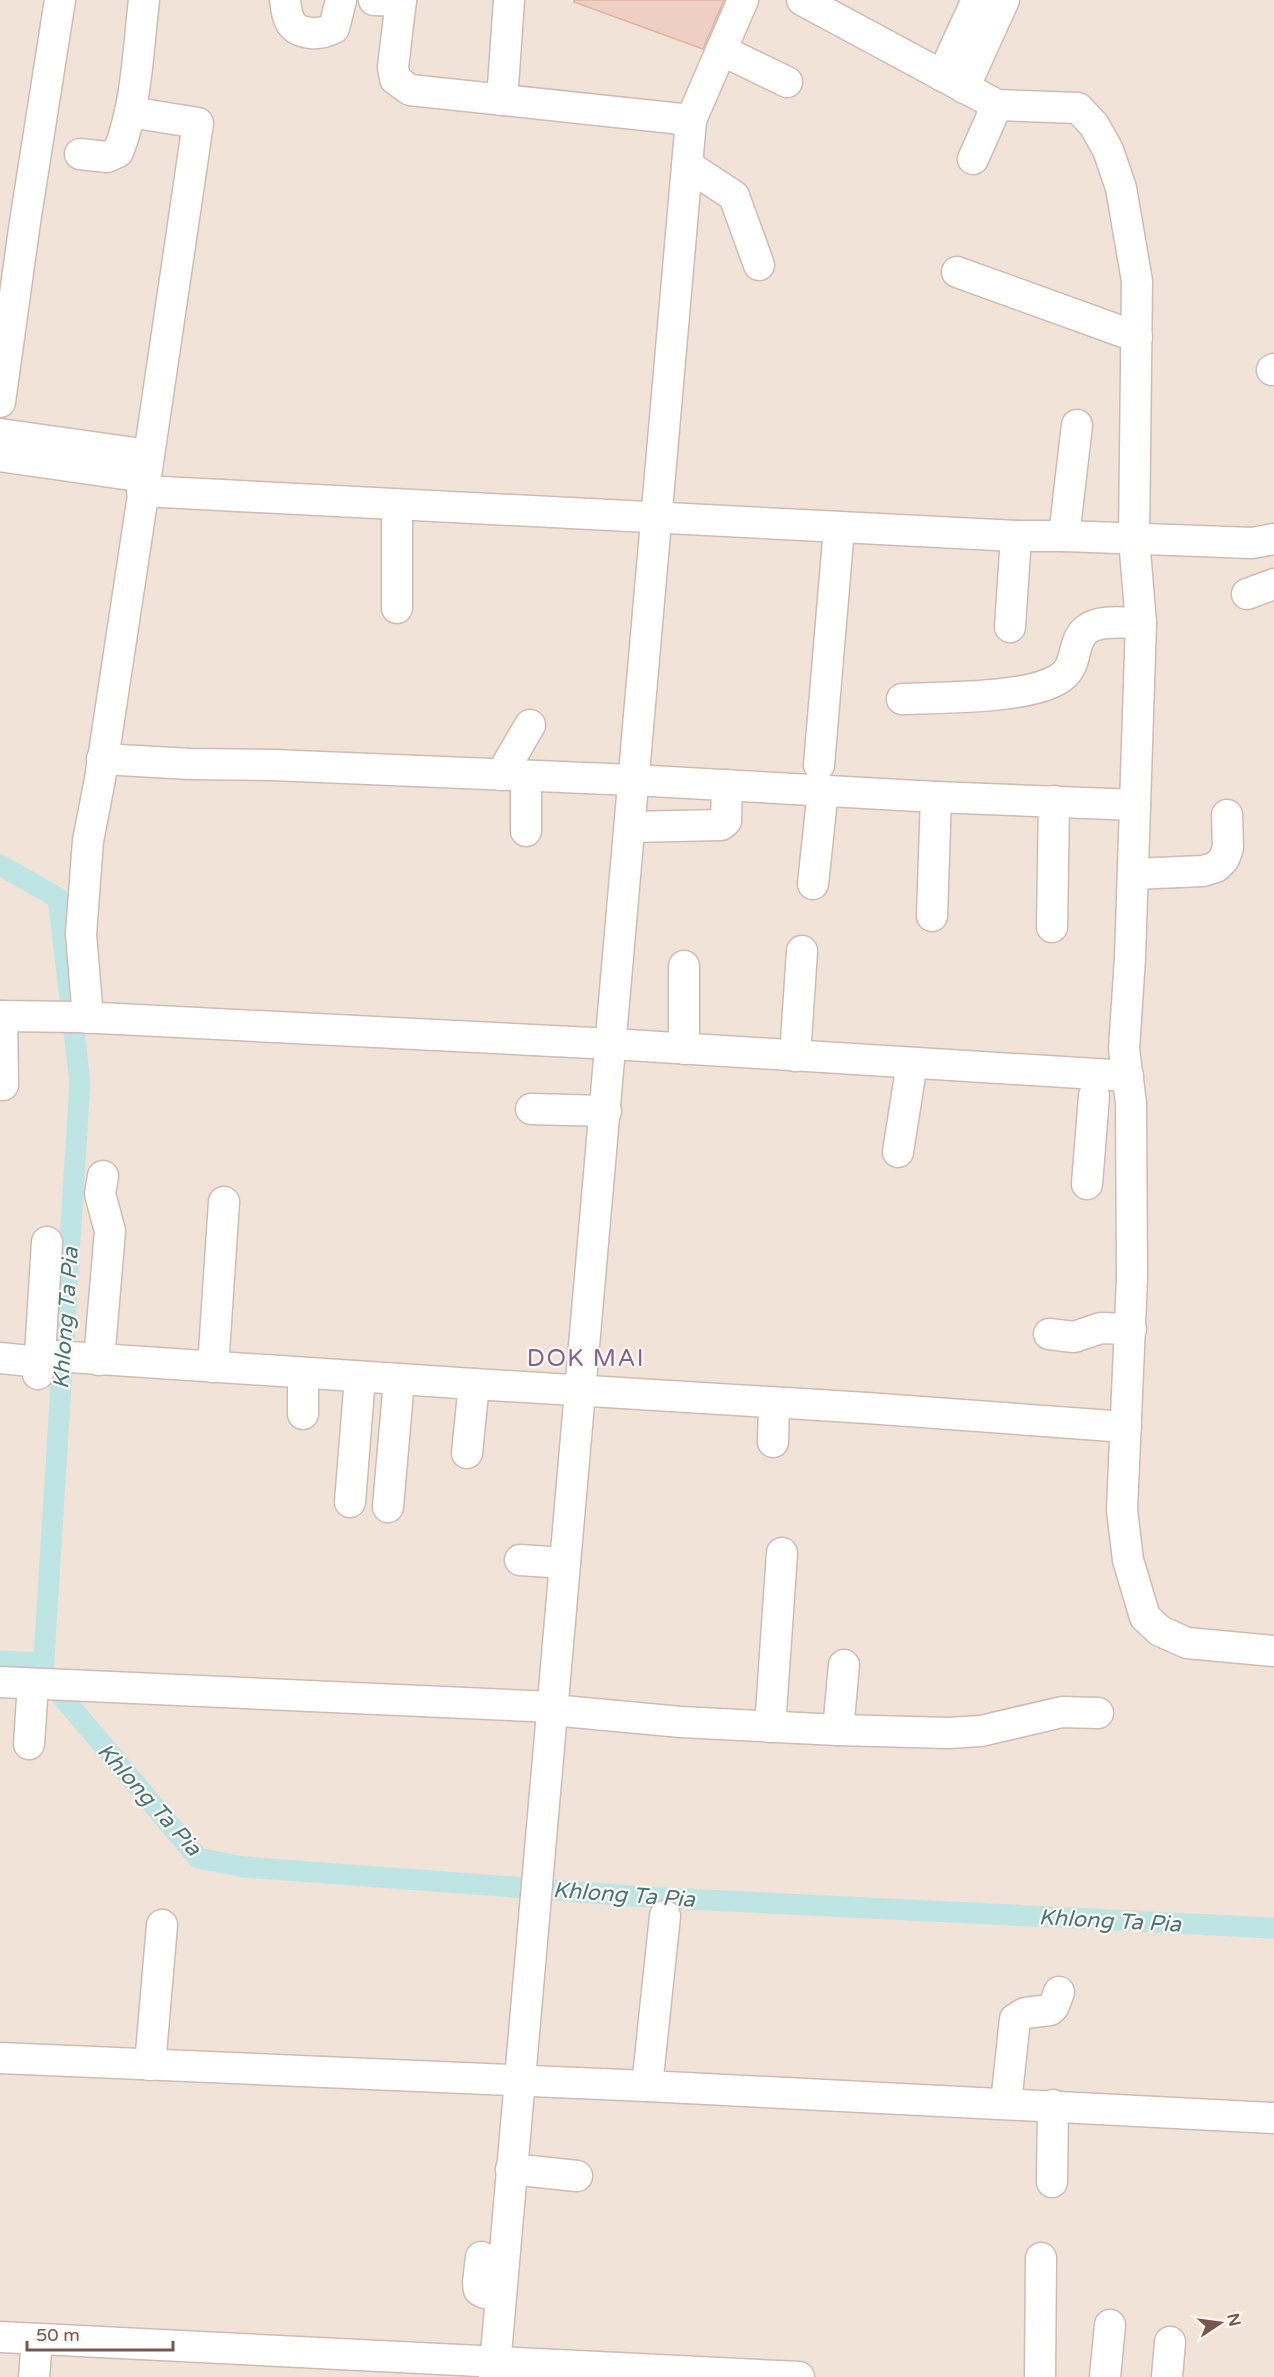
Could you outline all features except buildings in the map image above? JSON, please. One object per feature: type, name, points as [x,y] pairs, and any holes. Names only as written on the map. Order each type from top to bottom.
[{"type":"street","points":[[0,402],[23,234],[60,0]]},
{"type":"street","points":[[80,154],[107,157],[118,152],[130,112],[144,0]]},
{"type":"street","points":[[285,0],[286,15],[291,26],[300,32],[319,33],[334,28],[341,0]]},
{"type":"street","points":[[392,0],[395,79],[401,86],[410,90],[691,120]]},
{"type":"street","points":[[502,100],[509,0]]},
{"type":"street","points":[[495,2369],[691,120],[743,0]]},
{"type":"street","points":[[802,0],[997,105],[1078,108],[1094,125],[1108,150],[1121,188],[1137,281],[1134,539],[1141,623],[1133,874],[1124,1049],[1129,1089],[1131,1329],[1122,1510],[1128,1560],[1145,1617],[1161,1631],[1187,1643],[1274,1651]]},
{"type":"street","points":[[953,82],[977,0]]},
{"type":"street","points":[[953,82],[1004,0]]},
{"type":"street","points":[[721,50],[787,82]]},
{"type":"street","points":[[973,159],[997,105]]},
{"type":"street","points":[[83,1018],[81,934],[88,841],[198,123],[130,112]]},
{"type":"street","points":[[687,165],[734,196],[759,265]]},
{"type":"street","points":[[957,272],[1137,337]]},
{"type":"street","points":[[1064,536],[1077,425]]},
{"type":"street","points":[[0,434],[145,474]]},
{"type":"street","points":[[0,456],[398,505],[1016,536],[1252,543],[1274,539]]},
{"type":"street","points":[[397,608],[398,505]]},
{"type":"street","points":[[813,884],[839,528]]},
{"type":"street","points":[[1010,627],[1016,536]]},
{"type":"street","points":[[902,699],[991,695],[1025,690],[1054,682],[1064,677],[1073,666],[1077,647],[1086,630],[1100,624],[1141,623]]},
{"type":"street","points":[[526,831],[514,776],[530,725]]},
{"type":"street","points":[[102,759],[633,780],[727,786],[821,778],[936,797],[1135,805]]},
{"type":"street","points":[[631,827],[721,825],[726,821],[727,786]]},
{"type":"street","points":[[932,916],[936,797]]},
{"type":"street","points":[[1052,927],[1054,801]]},
{"type":"street","points":[[1133,874],[1203,871],[1216,867],[1224,859],[1228,848],[1227,815]]},
{"type":"street","points":[[795,1056],[802,951]]},
{"type":"street","points":[[684,966],[684,1049]]},
{"type":"street","points":[[3,1084],[4,1016],[612,1044],[912,1063],[1129,1089]]},
{"type":"street","points":[[898,1152],[912,1063]]},
{"type":"street","points":[[1048,1087],[1094,1096],[1129,1089]]},
{"type":"street","points":[[1087,1184],[1094,1096]]},
{"type":"street","points":[[531,1109],[606,1111]]},
{"type":"street","points":[[56,1361],[110,1231],[100,1194],[103,1176]]},
{"type":"street","points":[[213,1368],[224,1202]]},
{"type":"street","points":[[47,1242],[56,1361]]},
{"type":"street","points":[[1050,1334],[1074,1337],[1101,1328],[1131,1329]]},
{"type":"street","points":[[0,1358],[303,1373],[774,1402],[1126,1427]]},
{"type":"street","points":[[303,1373],[303,1414]]},
{"type":"street","points":[[350,1502],[360,1377]]},
{"type":"street","points":[[388,1507],[399,1380]]},
{"type":"street","points":[[467,1453],[474,1384]]},
{"type":"street","points":[[772,1442],[774,1402]]},
{"type":"street","points":[[770,1726],[782,1552]]},
{"type":"street","points":[[520,1560],[565,1563]]},
{"type":"street","points":[[842,1738],[844,1665]]},
{"type":"street","points":[[0,1682],[552,1708],[681,1722],[770,1726],[842,1738],[981,1731],[1062,1712],[1098,1713]]},
{"type":"street","points":[[29,1744],[54,1685]]},
{"type":"street","points":[[647,2086],[664,1917]]},
{"type":"street","points":[[150,2064],[162,1925]]},
{"type":"street","points":[[1006,2103],[1015,2019],[1025,2013],[1050,2010],[1059,1992]]},
{"type":"street","points":[[0,2058],[1053,2105],[1274,2118]]},
{"type":"street","points":[[1052,2182],[1053,2105]]},
{"type":"street","points":[[511,2169],[577,2176]]},
{"type":"street","points":[[481,2257],[479,2290],[484,2293],[501,2294]]},
{"type":"street","points":[[1040,2377],[1041,2258]]},
{"type":"street","points":[[1105,2377],[1110,2325]]},
{"type":"street","points":[[0,2337],[495,2369],[799,2377]]},
{"type":"street","points":[[34,2377],[37,2339]]},
{"type":"street","points":[[1167,2377],[1170,2342]]},
{"type":"shaded area","points":[[0,0],[1274,0],[1274,2377],[0,2377]]},
{"type":"waterway","name":"Khlong Ta Pia","points":[[0,865],[58,898],[80,1082],[43,1674],[198,1858],[244,1867],[647,1897],[1274,1928]]},
{"type":"waterway","points":[[0,1661],[44,1663]]},
{"type":"district","name":"DOK MAI","points":[[586,1358]]}]
